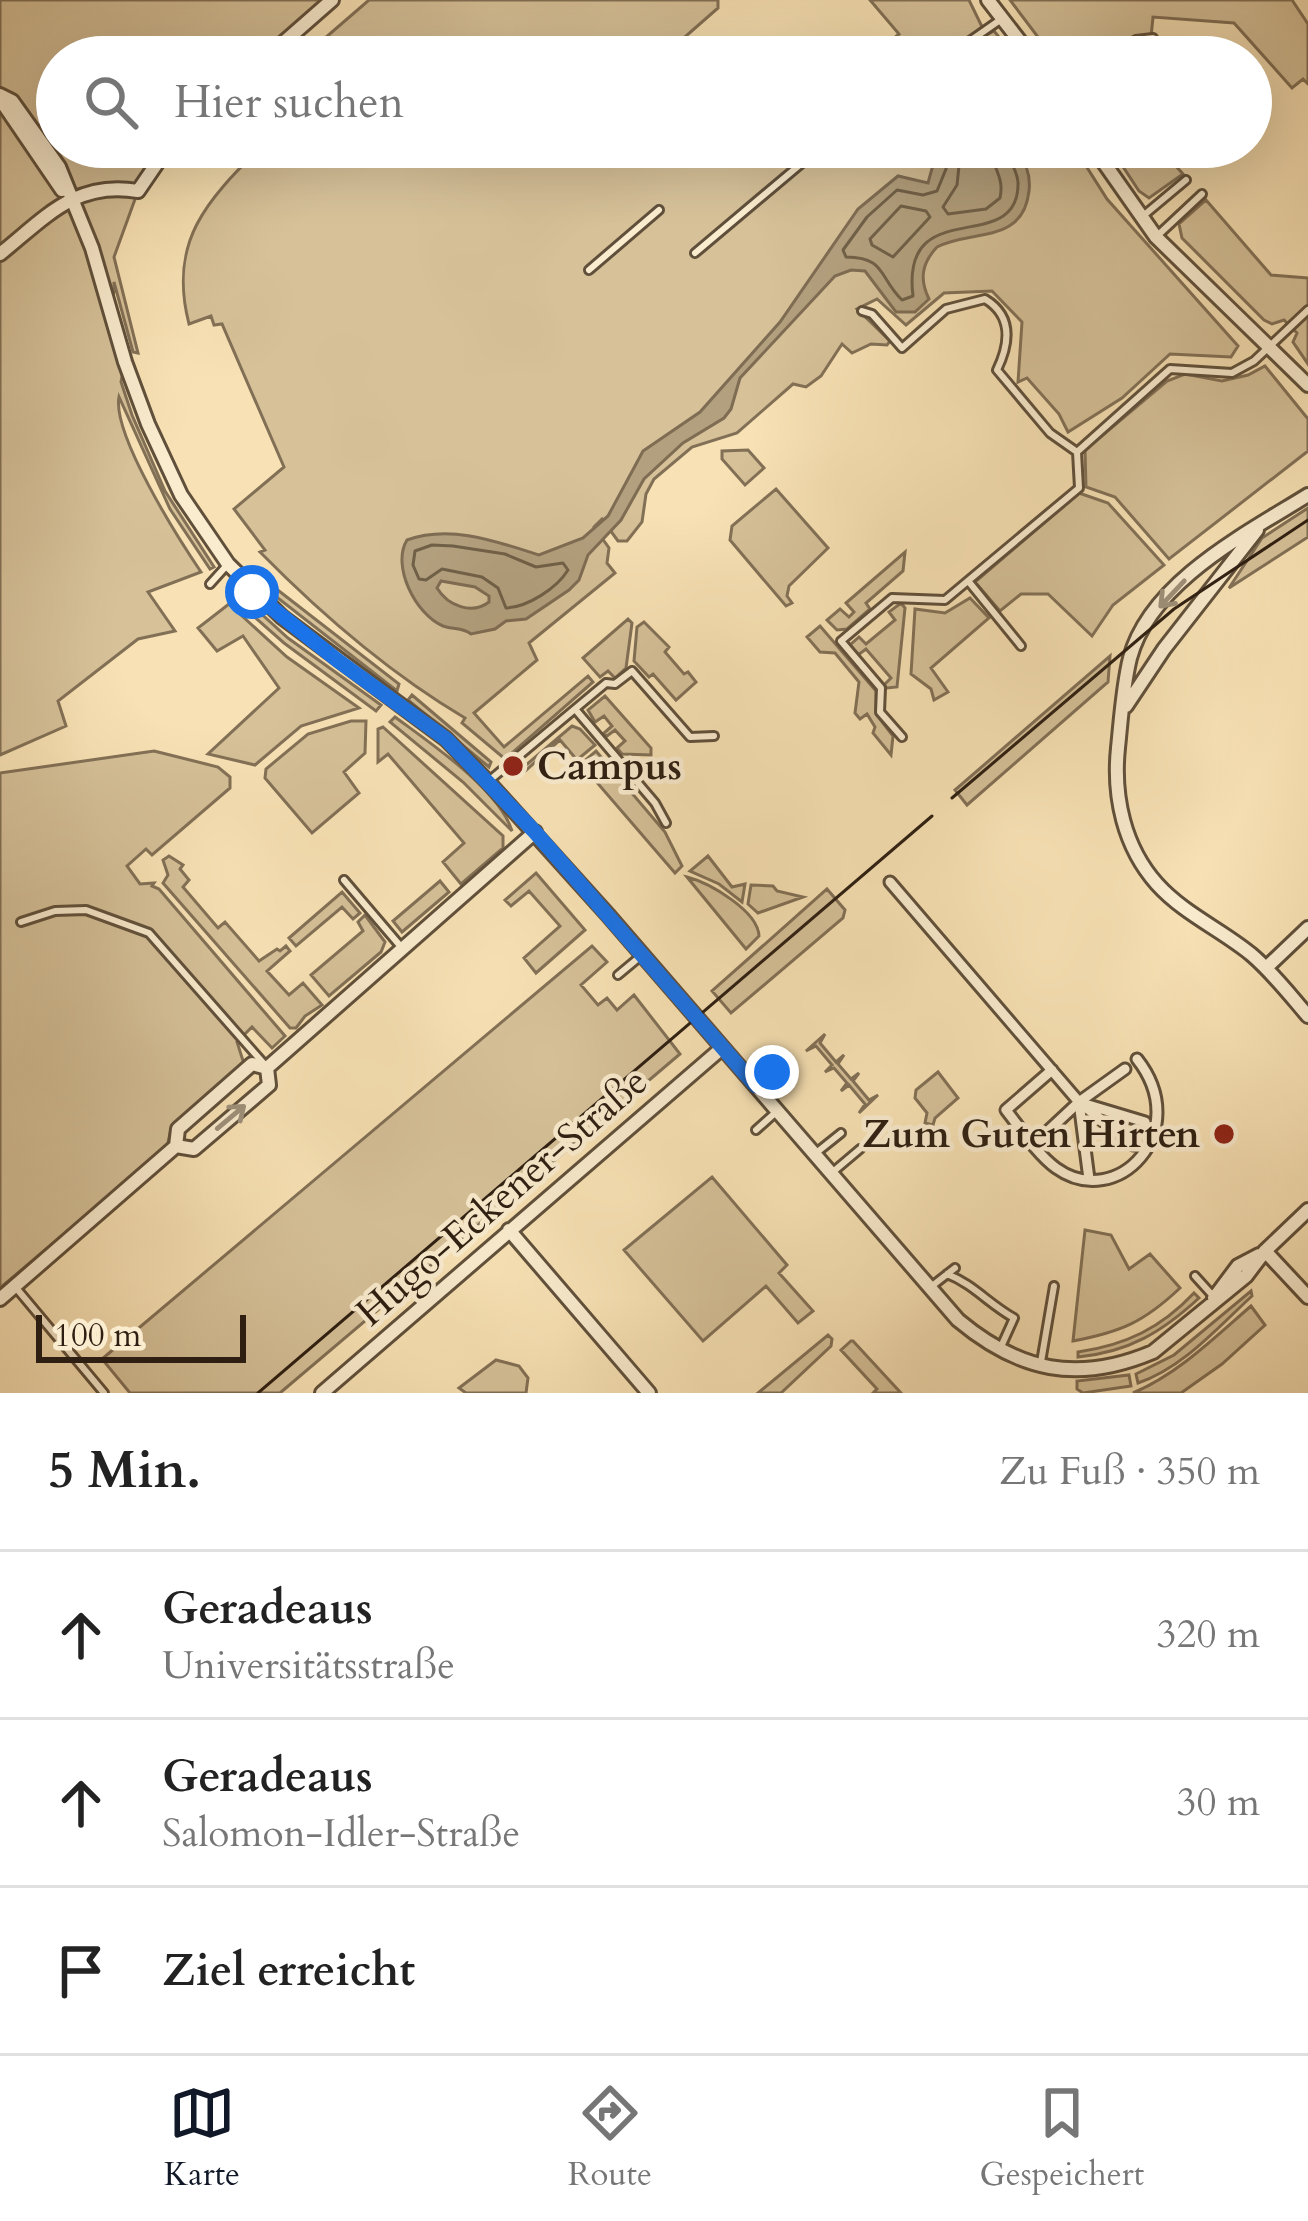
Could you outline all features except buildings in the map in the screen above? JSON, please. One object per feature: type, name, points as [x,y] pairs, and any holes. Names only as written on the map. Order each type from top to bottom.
[{"type":"street","points":[[291,36],[332,0]]},
{"type":"street","points":[[988,0],[1017,36]]},
{"type":"street","points":[[0,97],[12,100],[36,134]]},
{"type":"street","points":[[59,168],[92,248],[148,424],[181,495],[228,564],[271,608],[446,739],[488,782],[958,1320],[999,1352],[1041,1366],[1068,1369],[1134,1360],[1153,1352],[1214,1300],[1238,1267],[1265,1251],[1308,1210]]},
{"type":"street","points":[[0,254],[88,191],[111,186],[138,191],[152,168]]},
{"type":"street","points":[[1107,168],[1156,237],[1308,386]]},
{"type":"street","points":[[1308,495],[1228,543],[1149,620],[1131,656],[1116,775],[1119,808],[1135,853],[1169,897],[1266,968],[1308,1016]]},
{"type":"street","points":[[1125,707],[1164,649],[1264,522]]},
{"type":"street","points":[[267,1068],[535,832]]},
{"type":"street","points":[[890,882],[1079,1102],[1133,1145]]},
{"type":"street","points":[[1266,968],[1308,928]]},
{"type":"street","name":"Hugo-Eckener-Straße","points":[[322,1393],[722,1048]]},
{"type":"street","points":[[1052,1070],[1006,1110],[1057,1169],[1089,1179],[1113,1176],[1134,1164],[1154,1140],[1159,1099],[1154,1080],[1137,1059]]},
{"type":"street","points":[[0,1299],[176,1146],[178,1129],[252,1064],[267,1068]]},
{"type":"street","points":[[176,1146],[194,1149],[269,1085],[267,1068]]},
{"type":"street","points":[[1034,1144],[1079,1102],[1125,1069]]},
{"type":"street","points":[[1079,1102],[1089,1179]]},
{"type":"street","points":[[1079,1102],[1145,1122]]},
{"type":"street","points":[[509,1230],[649,1393]]},
{"type":"street","points":[[1265,1251],[1308,1297]]},
{"type":"lane","points":[[976,36],[1003,17]]},
{"type":"lane","points":[[695,253],[796,168]]},
{"type":"lane","points":[[1141,218],[1186,180]]},
{"type":"lane","points":[[1156,237],[1202,194]]},
{"type":"lane","points":[[589,270],[659,211]]},
{"type":"lane","points":[[862,311],[872,314],[902,348],[946,309],[985,299],[993,304],[1008,326],[1005,353],[997,370],[1050,433],[1077,452]]},
{"type":"lane","points":[[902,737],[880,712],[881,688],[841,640],[892,598],[945,600],[969,582],[1078,488],[1077,452],[1170,369],[1232,373],[1253,362],[1308,310]]},
{"type":"lane","points":[[210,584],[228,564]]},
{"type":"lane","points":[[969,582],[1022,646]]},
{"type":"lane","points":[[488,782],[606,683],[615,684],[632,671],[690,737],[714,736]]},
{"type":"lane","points":[[575,709],[655,803],[665,823]]},
{"type":"lane","points":[[344,880],[402,949]]},
{"type":"lane","points":[[21,922],[55,910],[86,910],[148,933],[267,1068]]},
{"type":"lane","points":[[618,975],[642,955]]},
{"type":"lane","points":[[756,1086],[782,1065]]},
{"type":"lane","points":[[756,1130],[778,1111]]},
{"type":"lane","points":[[814,1155],[842,1133]]},
{"type":"lane","points":[[831,1174],[860,1149]]},
{"type":"lane","points":[[929,1288],[955,1268]]},
{"type":"lane","points":[[947,1274],[966,1281],[992,1306],[1014,1318],[999,1352]]},
{"type":"lane","points":[[1195,1276],[1214,1300]]},
{"type":"lane","points":[[14,1286],[104,1393]]},
{"type":"lane","points":[[1041,1366],[1054,1286]]},
{"type":"shaded area","points":[[0,0],[332,0],[291,36],[36,36],[36,168],[154,168],[138,191],[114,257],[138,353],[133,352],[114,282],[113,312],[125,362],[121,382],[165,491],[214,567],[210,569],[170,509],[119,397],[136,460],[201,572],[148,592],[175,631],[138,639],[58,701],[66,726],[0,755]]},
{"type":"shaded area","points":[[369,0],[718,0],[718,8],[686,36],[327,36]]},
{"type":"shaded area","points":[[870,0],[969,0],[986,35],[994,31],[998,36],[897,36]]},
{"type":"shaded area","points":[[1010,0],[1292,0],[1308,24],[1308,84],[1303,79],[1292,88],[1272,66],[1272,36],[1246,36],[1234,23],[1153,17],[1151,36],[1037,36]]},
{"type":"shaded area","points":[[241,168],[1087,168],[1107,199],[1238,346],[1231,357],[1170,354],[1122,398],[1068,432],[1059,414],[1027,378],[1018,382],[1022,322],[992,291],[944,293],[906,325],[877,299],[857,309],[890,341],[887,345],[871,344],[852,353],[842,344],[821,376],[806,387],[793,384],[737,433],[692,447],[654,479],[646,494],[642,522],[627,541],[618,541],[602,519],[594,527],[609,548],[607,563],[615,573],[529,643],[537,660],[474,713],[504,747],[588,676],[593,682],[505,759],[462,723],[465,718],[383,662],[308,598],[260,552],[265,550],[234,509],[284,467],[222,324],[214,325],[211,316],[189,324],[184,295],[188,246],[196,225]]},
{"type":"shaded area","points":[[1124,168],[1178,168],[1183,174],[1149,198]]},
{"type":"shaded area","points":[[1206,200],[1271,275],[1308,278],[1308,364],[1293,342],[1297,333],[1284,320],[1272,324],[1264,320],[1182,238],[1179,224]]},
{"type":"shaded area","points":[[1265,366],[1308,419],[1308,451],[1169,559],[1115,497],[1086,487],[1085,450],[1167,381],[1185,374],[1222,381]]},
{"type":"shaded area","points":[[748,450],[764,468],[745,485],[722,459],[722,451]]},
{"type":"shaded area","points":[[776,489],[828,548],[789,586],[787,596],[792,603],[786,606],[730,540],[732,526]]},
{"type":"shaded area","points":[[1079,493],[1108,503],[1164,565],[1113,605],[1092,636],[1048,594],[1021,594],[1000,611],[975,582]]},
{"type":"shaded area","points":[[1308,508],[1308,537],[1229,588],[1262,538]]},
{"type":"shaded area","points":[[905,552],[903,571],[866,603],[870,609],[847,629],[837,630],[827,620],[840,609],[849,617],[854,612],[846,603]]},
{"type":"shaded area","points":[[270,584],[399,684],[397,691],[265,588]]},
{"type":"shaded area","points":[[970,598],[989,618],[931,668],[948,692],[934,700],[931,689],[911,674],[915,609],[945,613]]},
{"type":"shaded area","points":[[247,601],[288,638],[381,705],[376,711],[284,643],[242,606]]},
{"type":"shaded area","points":[[901,603],[905,608],[897,687],[887,688],[884,685],[891,678],[866,649],[858,655],[850,645],[859,637],[866,644],[895,620],[889,612]]},
{"type":"shaded area","points":[[229,604],[287,657],[359,708],[301,726],[255,765],[208,754],[279,688],[243,636],[217,651],[198,628]]},
{"type":"shaded area","points":[[628,619],[632,623],[626,668],[615,678],[608,671],[600,677],[583,658]]},
{"type":"shaded area","points":[[644,622],[669,647],[665,652],[684,674],[688,672],[696,682],[676,700],[634,661],[637,627]]},
{"type":"shaded area","points":[[820,626],[876,691],[876,714],[893,736],[891,755],[873,733],[875,727],[867,714],[860,719],[855,713],[859,682],[835,653],[820,652],[807,637]]},
{"type":"shaded area","points":[[1110,656],[1108,682],[967,805],[955,790]]},
{"type":"shaded area","points":[[412,695],[491,762],[489,767],[408,700]]},
{"type":"shaded area","points":[[605,696],[651,748],[651,755],[622,754],[617,748],[625,741],[615,730],[607,736],[604,733],[612,726],[604,716],[595,722],[588,710]]},
{"type":"shaded area","points":[[395,717],[478,783],[512,831],[463,782],[390,722]]},
{"type":"shaded area","points":[[366,721],[365,753],[344,772],[359,793],[312,833],[265,778],[266,769],[308,734]]},
{"type":"shaded area","points":[[572,726],[595,745],[577,760],[560,740],[523,773],[519,771]]},
{"type":"shaded area","points":[[383,727],[503,836],[503,848],[461,884],[443,862],[464,843],[388,754],[378,762],[378,729]]},
{"type":"shaded area","points":[[154,751],[218,767],[230,777],[230,788],[152,855],[146,849],[127,866],[140,884],[154,883],[285,1036],[272,1048],[252,1027],[237,1042],[245,1067],[171,1129],[167,1147],[0,1288],[0,773]]},
{"type":"shaded area","points":[[596,751],[665,832],[682,866],[675,873],[581,764]]},
{"type":"shaded area","points":[[169,856],[183,865],[180,869],[189,880],[183,887],[218,928],[225,922],[259,961],[286,946],[290,951],[267,971],[289,995],[303,983],[322,1005],[296,1028],[290,1028],[163,883],[168,875],[163,860]]},
{"type":"shaded area","points":[[708,856],[732,887],[745,884],[742,902],[719,884],[690,871]]},
{"type":"shaded area","points":[[536,873],[585,930],[536,973],[524,958],[560,926],[529,891],[511,906],[505,900]]},
{"type":"shaded area","points":[[687,877],[720,892],[751,917],[759,936],[746,949]]},
{"type":"shaded area","points":[[440,881],[449,892],[402,932],[393,921]]},
{"type":"shaded area","points":[[751,885],[773,886],[803,897],[758,913],[748,904]]},
{"type":"shaded area","points":[[827,889],[845,910],[843,918],[731,1013],[712,991]]},
{"type":"shaded area","points":[[342,892],[360,913],[353,919],[342,907],[296,946],[289,938]]},
{"type":"shaded area","points":[[365,915],[385,942],[381,952],[329,996],[311,975],[363,931],[358,922]]},
{"type":"shaded area","points":[[592,946],[607,962],[581,985],[598,1005],[607,998],[617,1010],[634,995],[680,1054],[280,1393],[130,1393],[102,1359]]},
{"type":"shaded area","points":[[825,1034],[820,1043],[836,1062],[844,1055],[838,1064],[851,1079],[859,1073],[853,1081],[869,1100],[878,1095],[859,1113],[865,1104],[849,1085],[841,1091],[847,1083],[834,1068],[825,1072],[832,1065],[816,1046],[806,1051]]},
{"type":"shaded area","points":[[938,1072],[958,1098],[933,1125],[925,1123],[927,1113],[915,1098],[916,1090]]},
{"type":"shaded area","points":[[712,1177],[787,1265],[779,1273],[813,1311],[798,1323],[766,1286],[703,1341],[624,1250]]},
{"type":"shaded area","points":[[1085,1230],[1111,1235],[1129,1269],[1150,1254],[1180,1288],[1131,1324],[1073,1341]]},
{"type":"shaded area","points":[[1251,1291],[1252,1296],[1199,1346],[1138,1383],[1136,1374],[1174,1355]]},
{"type":"shaded area","points":[[1194,1293],[1199,1298],[1144,1338],[1078,1357],[1078,1352],[1142,1333]]},
{"type":"shaded area","points":[[1251,1306],[1265,1325],[1222,1364],[1181,1393],[1133,1393],[1180,1366]]},
{"type":"shaded area","points":[[828,1335],[831,1346],[781,1393],[758,1393]]},
{"type":"shaded area","points":[[851,1341],[901,1393],[873,1393],[877,1389],[841,1350]]},
{"type":"shaded area","points":[[496,1360],[519,1366],[528,1378],[526,1393],[466,1393],[459,1388]]},
{"type":"shaded area","points":[[1129,1375],[1131,1386],[1083,1393],[1077,1389],[1077,1381]]},
{"type":"water","points":[[932,168],[1026,168],[1029,185],[1025,208],[1006,228],[937,247],[924,271],[929,299],[915,312],[896,312],[865,271],[835,276],[740,378],[724,418],[683,443],[644,479],[621,520],[588,555],[579,580],[569,590],[526,619],[471,634],[443,626],[424,612],[404,576],[407,540],[457,534],[539,555],[583,538],[608,516],[643,451],[700,412],[780,322],[858,209],[898,176],[928,183]],"holes":[[[441,581],[475,587],[489,596],[489,602],[468,608],[454,604],[437,588]]]},
{"type":"tram line","points":[[952,798],[1174,609],[1308,520]]},
{"type":"tram line","points":[[258,1393],[932,816]]},
{"type":"place","name":"Campus","points":[[513,766]]},
{"type":"place","name":"Zum Guten Hirten","points":[[1224,1134]]},
{"type":"route","points":[[252,592],[446,739],[535,832],[756,1086],[772,1072]]}]
